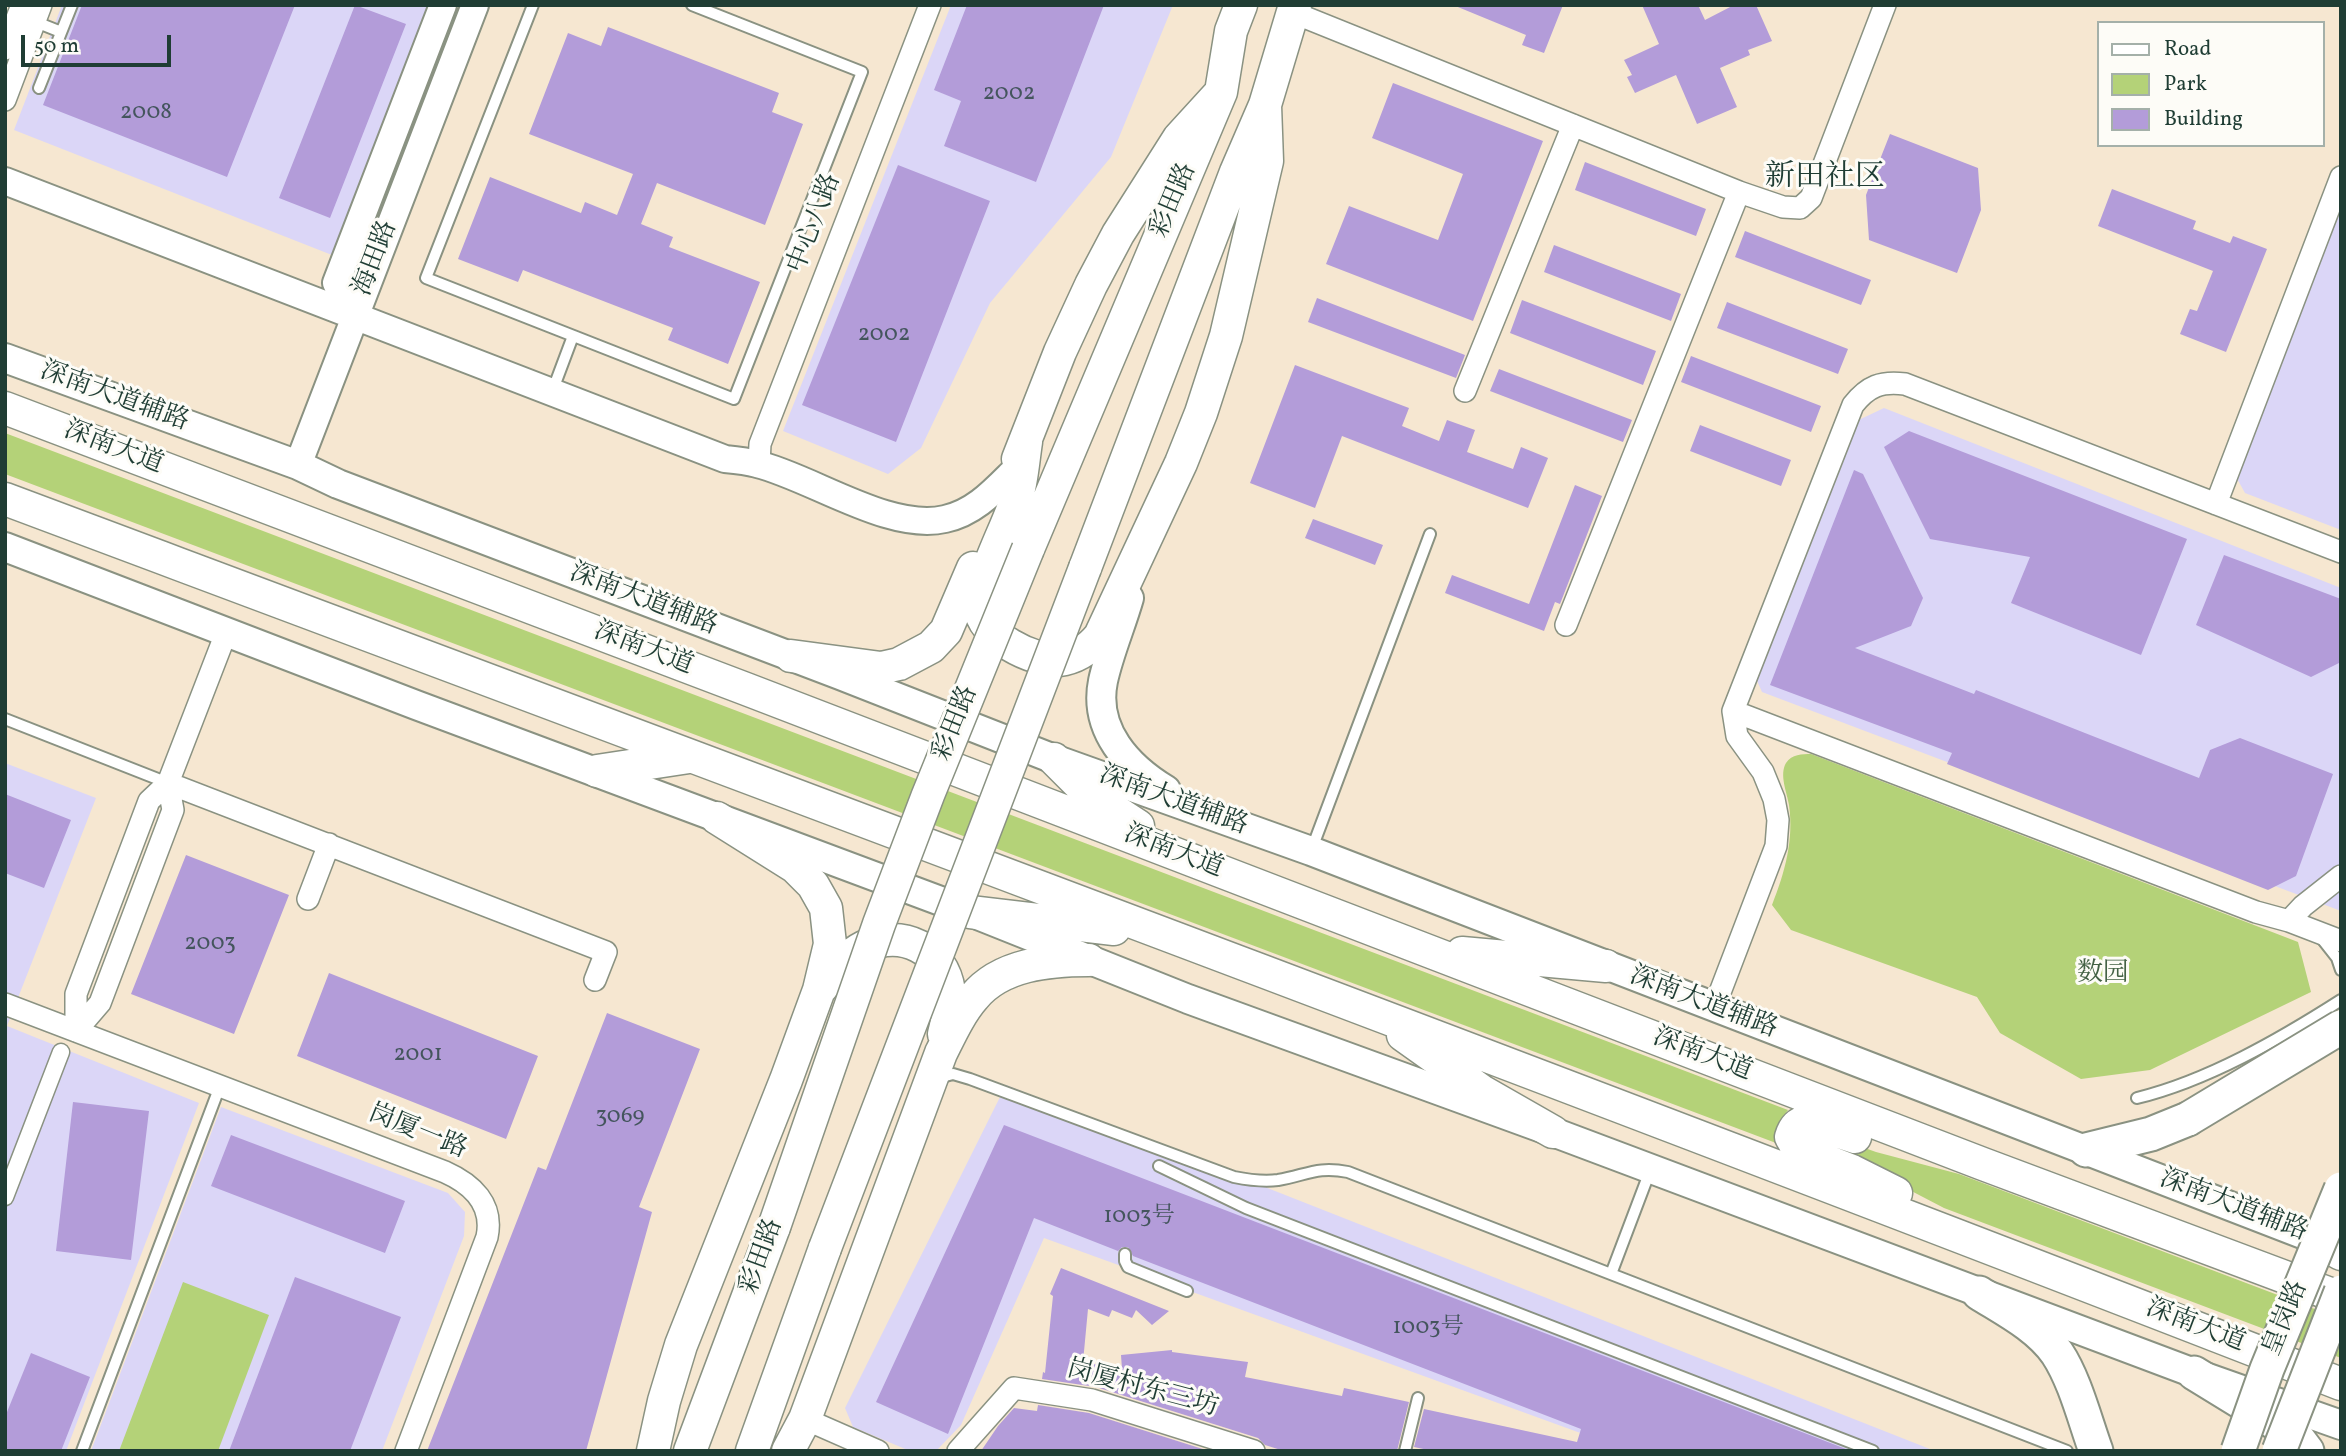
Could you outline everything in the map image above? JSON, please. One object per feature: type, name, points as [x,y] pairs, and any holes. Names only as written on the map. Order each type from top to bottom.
[{"type":"highway","points":[[2086,1150],[2151,1134],[2188,1119],[2338,1011]]},
{"type":"highway","name":"皇岗路","points":[[2238,1451],[2267,1369],[2329,1227],[2341,1189]]},
{"type":"highway","points":[[2279,1451],[2341,1292]]},
{"type":"highway","points":[[1979,1293],[2024,1321],[2056,1353],[2066,1371],[2096,1451]]},
{"type":"highway","points":[[2194,1373],[2295,1435],[2307,1451]]},
{"type":"main road","name":"彩田路","points":[[752,1451],[825,1248],[1236,172],[1265,105],[1293,9]]},
{"type":"main road","name":"彩田路","points":[[690,1451],[774,1227],[879,924],[928,795],[1028,549],[1221,92],[1233,14]]},
{"type":"main road","points":[[791,656],[881,668],[899,664],[931,647],[946,631],[1010,474],[1026,442],[1060,352],[1091,285],[1118,234],[1179,138],[1221,92]]},
{"type":"main road","points":[[1026,442],[1017,498],[981,595],[979,609],[985,624],[998,636],[1028,653],[1058,660],[1085,652],[1100,636],[1196,426],[1226,336],[1267,161],[1265,105]]},
{"type":"main road","name":"深南大道辅路","points":[[5,358],[298,465],[338,485],[791,656],[1054,759],[1311,851],[2086,1150],[2329,1227]]},
{"type":"main road","name":"深南大道","points":[[5,408],[1983,1164],[2341,1298]]},
{"type":"main road","name":"深南大道","points":[[5,499],[1374,1013],[2341,1384]]},
{"type":"main road","points":[[1147,534],[1102,684],[1102,706],[1107,729],[1127,762],[1151,781],[1221,820]]},
{"type":"main road","points":[[5,547],[970,912],[1188,999],[1553,1132],[2194,1373],[2341,1425]]},
{"type":"main road","points":[[597,771],[692,756]]},
{"type":"main road","points":[[1054,759],[1090,794],[1179,856]]},
{"type":"main road","points":[[653,1451],[664,1401],[681,1345],[786,1080],[819,990],[830,944],[830,926],[822,897],[795,867],[717,818]]},
{"type":"main road","points":[[970,912],[1097,926],[1178,939]]},
{"type":"main road","points":[[819,990],[849,956],[865,946],[887,939],[908,942],[930,951],[942,968],[950,992],[940,1053]]},
{"type":"main road","points":[[1423,949],[1606,966]]},
{"type":"main road","points":[[788,1451],[805,1419],[940,1053],[960,1015],[986,984],[1023,967],[1065,960],[1089,960]]},
{"type":"main road","points":[[1374,1013],[1453,1072],[1553,1132]]},
{"type":"main road","points":[[1957,1235],[1889,1188],[1798,1149],[1791,1136],[1793,1129],[1807,1121],[1905,1152],[1943,1160],[1983,1164]]},
{"type":"main road","points":[[2329,1227],[2341,1254]]},
{"type":"street","name":"海田路","points":[[355,317],[336,284],[443,5]]},
{"type":"street","name":"海田路","points":[[355,317],[475,5]]},
{"type":"street","name":"中心八路","points":[[759,464],[761,444],[930,5]]},
{"type":"street","points":[[1293,9],[1740,192],[1783,207],[1800,208],[1811,198],[1885,5]]},
{"type":"street","points":[[5,49],[29,12]]},
{"type":"street","points":[[5,100],[29,12]]},
{"type":"street","points":[[1465,391],[1573,125]]},
{"type":"street","points":[[2216,504],[2341,177]]},
{"type":"street","points":[[5,181],[725,459],[759,464],[854,503],[913,519],[933,521],[964,513],[1010,474]]},
{"type":"street","points":[[1566,625],[1740,192]]},
{"type":"street","points":[[298,465],[355,317]]},
{"type":"street","points":[[1714,1008],[1776,846],[1778,820],[1774,799],[1763,772],[1737,736],[1733,711],[1853,405],[1868,389],[1890,382],[1905,383],[2341,552]]},
{"type":"street","points":[[76,1031],[100,1003],[173,810],[168,783],[226,632]]},
{"type":"street","points":[[1733,711],[2256,912],[2289,921],[2341,941]]},
{"type":"street","points":[[168,783],[606,952],[595,980]]},
{"type":"street","points":[[308,899],[329,844]]},
{"type":"street","points":[[2289,921],[2341,876]]},
{"type":"street","name":"岗厦一路","points":[[5,1004],[454,1176],[475,1191],[483,1204],[489,1226],[484,1247],[406,1451]]},
{"type":"street","points":[[5,1197],[61,1052]]},
{"type":"street","name":"岗厦村东三坊","points":[[957,1451],[1014,1388],[1092,1399],[1254,1451]]},
{"type":"street","points":[[805,1419],[878,1451]]},
{"type":"lane","points":[[39,88],[72,5]]},
{"type":"lane","points":[[533,5],[426,278],[734,399],[862,72],[692,5]]},
{"type":"lane","points":[[29,12],[61,32]]},
{"type":"lane","points":[[552,392],[573,336]]},
{"type":"lane","points":[[1311,851],[1430,534]]},
{"type":"lane","points":[[5,719],[168,783]]},
{"type":"lane","points":[[2313,930],[2332,951],[2341,970]]},
{"type":"lane","points":[[2137,1098],[2178,1086],[2338,1011],[2341,988]]},
{"type":"lane","points":[[929,1083],[953,1074],[970,1079],[1234,1177],[1255,1181],[1278,1180],[1312,1170],[1331,1168],[1348,1172],[2067,1451]]},
{"type":"lane","points":[[82,1451],[220,1086]]},
{"type":"lane","points":[[1159,1166],[1246,1208],[1873,1451]]},
{"type":"lane","points":[[1611,1274],[1651,1169]]},
{"type":"lane","points":[[1125,1254],[1128,1267],[1187,1291]]},
{"type":"lane","points":[[1405,1451],[1418,1398]]},
{"type":"shaded area","points":[[62,5],[426,5],[434,8],[337,257],[14,130]]},
{"type":"shaded area","points":[[951,5],[1173,5],[1111,157],[990,303],[921,448],[888,474],[783,431]]},
{"type":"shaded area","points":[[2341,204],[2341,530],[2245,493],[2235,475]]},
{"type":"shaded area","points":[[1884,408],[2341,588],[2341,911],[1762,692],[1750,665],[1846,426]]},
{"type":"shaded area","points":[[5,763],[96,798],[7,1026],[199,1103],[66,1451],[5,1451]]},
{"type":"shaded area","points":[[1006,1085],[1935,1451],[1630,1451],[1044,1238],[961,1425],[936,1451],[910,1451],[853,1427],[845,1408]]},
{"type":"shaded area","points":[[221,1107],[448,1193],[465,1212],[464,1236],[382,1451],[91,1451]]},
{"type":"green space","points":[[5,433],[1788,1110],[1779,1122],[1776,1143],[5,474]]},
{"type":"green space","name":"数园","points":[[1811,754],[2298,942],[2311,992],[2150,1070],[2081,1079],[2000,1033],[1977,997],[1791,930],[1772,905],[1784,868],[1790,831],[1789,805],[1783,773],[1791,758]]},
{"type":"green space","points":[[1817,1131],[1876,1152],[1959,1174],[2341,1319],[2341,1358],[1944,1208],[1804,1135]]},
{"type":"green space","points":[[183,1282],[269,1315],[218,1451],[119,1451]]},
{"type":"building","points":[[82,5],[295,5],[227,177],[43,105]]},
{"type":"building","points":[[355,5],[406,24],[330,218],[279,198]]},
{"type":"building","points":[[967,5],[1104,5],[1036,182],[944,146],[961,101],[934,90]]},
{"type":"building","points":[[1453,5],[1563,5],[1544,53],[1522,45],[1526,35]]},
{"type":"building","points":[[1642,5],[1698,5],[1705,20],[1734,5],[1756,5],[1772,41],[1748,50],[1750,55],[1720,68],[1737,107],[1697,124],[1676,75],[1635,93],[1627,77],[1632,75],[1624,60],[1659,44]]},
{"type":"building","points":[[608,27],[779,93],[772,112],[803,124],[765,225],[657,183],[641,224],[673,237],[669,247],[760,282],[728,364],[668,340],[673,328],[523,270],[518,282],[458,259],[490,177],[581,213],[585,202],[617,215],[633,174],[529,134],[568,33],[601,46]]},
{"type":"building","points":[[1393,83],[1543,141],[1473,321],[1326,264],[1349,206],[1438,240],[1463,174],[1372,138]]},
{"type":"building","points":[[1890,134],[1978,168],[1981,210],[1957,273],[1869,240],[1866,195]]},
{"type":"building","points":[[1585,162],[1706,209],[1696,236],[1575,190]]},
{"type":"building","points":[[898,165],[990,201],[896,442],[802,405]]},
{"type":"building","points":[[2112,189],[2196,221],[2193,229],[2230,243],[2233,236],[2267,249],[2226,352],[2180,334],[2190,309],[2197,311],[2213,271],[2098,226]]},
{"type":"building","points":[[1745,231],[1871,280],[1861,305],[1735,257]]},
{"type":"building","points":[[1554,245],[1681,294],[1671,321],[1544,272]]},
{"type":"building","points":[[1317,298],[1465,355],[1456,378],[1308,322]]},
{"type":"building","points":[[1522,300],[1656,351],[1643,385],[1510,333]]},
{"type":"building","points":[[1727,302],[1848,349],[1838,374],[1717,328]]},
{"type":"building","points":[[1691,356],[1821,406],[1811,432],[1681,382]]},
{"type":"building","points":[[1295,365],[1409,408],[1402,426],[1439,441],[1447,420],[1475,430],[1467,452],[1513,469],[1521,447],[1548,458],[1528,508],[1342,436],[1315,508],[1250,483]]},
{"type":"building","points":[[1499,369],[1632,420],[1623,442],[1490,391]]},
{"type":"building","points":[[1700,425],[1791,460],[1781,486],[1690,451]]},
{"type":"building","points":[[1909,431],[2187,539],[2141,655],[2011,603],[2030,557],[1930,539],[1884,447]]},
{"type":"building","points":[[1854,470],[1863,474],[1923,598],[1911,626],[1855,648],[1974,694],[1976,690],[2199,778],[2210,750],[2240,738],[2333,774],[2296,876],[2268,890],[1947,764],[1952,753],[1770,685]]},
{"type":"building","points":[[1575,485],[1602,496],[1560,604],[1555,602],[1544,631],[1445,593],[1452,575],[1529,604]]},
{"type":"building","points":[[1313,519],[1383,545],[1375,565],[1305,538]]},
{"type":"building","points":[[2224,555],[2341,599],[2341,662],[2311,677],[2196,625]]},
{"type":"building","points":[[5,794],[71,820],[44,888],[5,873]]},
{"type":"building","points":[[186,855],[289,895],[234,1034],[131,994]]},
{"type":"building","points":[[329,973],[538,1056],[506,1139],[297,1056]]},
{"type":"building","points":[[607,1013],[700,1049],[639,1207],[652,1212],[586,1451],[427,1451],[538,1167],[546,1170]]},
{"type":"building","points":[[73,1102],[149,1111],[131,1260],[56,1251]]},
{"type":"building","points":[[1004,1125],[1846,1449],[1433,1451],[1414,1447],[1424,1409],[1577,1442],[1581,1429],[1133,1256],[1128,1247],[1122,1247],[1118,1251],[1034,1218],[948,1434],[876,1402]]},
{"type":"building","points":[[231,1135],[405,1201],[385,1253],[211,1186]]},
{"type":"building","points":[[1061,1268],[1169,1311],[1152,1325],[1136,1310],[1132,1318],[1112,1310],[1109,1317],[1088,1309],[1083,1362],[1122,1369],[1121,1355],[1172,1350],[1248,1362],[1245,1377],[1342,1396],[1344,1388],[1409,1402],[1397,1451],[1284,1451],[1265,1445],[1258,1438],[1096,1387],[1042,1379],[1043,1372],[1045,1373],[1053,1296],[1050,1294]]},
{"type":"building","points":[[295,1277],[401,1317],[350,1451],[229,1451]]},
{"type":"building","points":[[31,1353],[90,1377],[61,1451],[5,1451],[5,1417]]},
{"type":"building","points":[[1038,1405],[1089,1413],[1209,1451],[981,1451],[1014,1408],[1037,1411]]},
{"type":"district","name":"新田社区","points":[[1825,179]]}]
